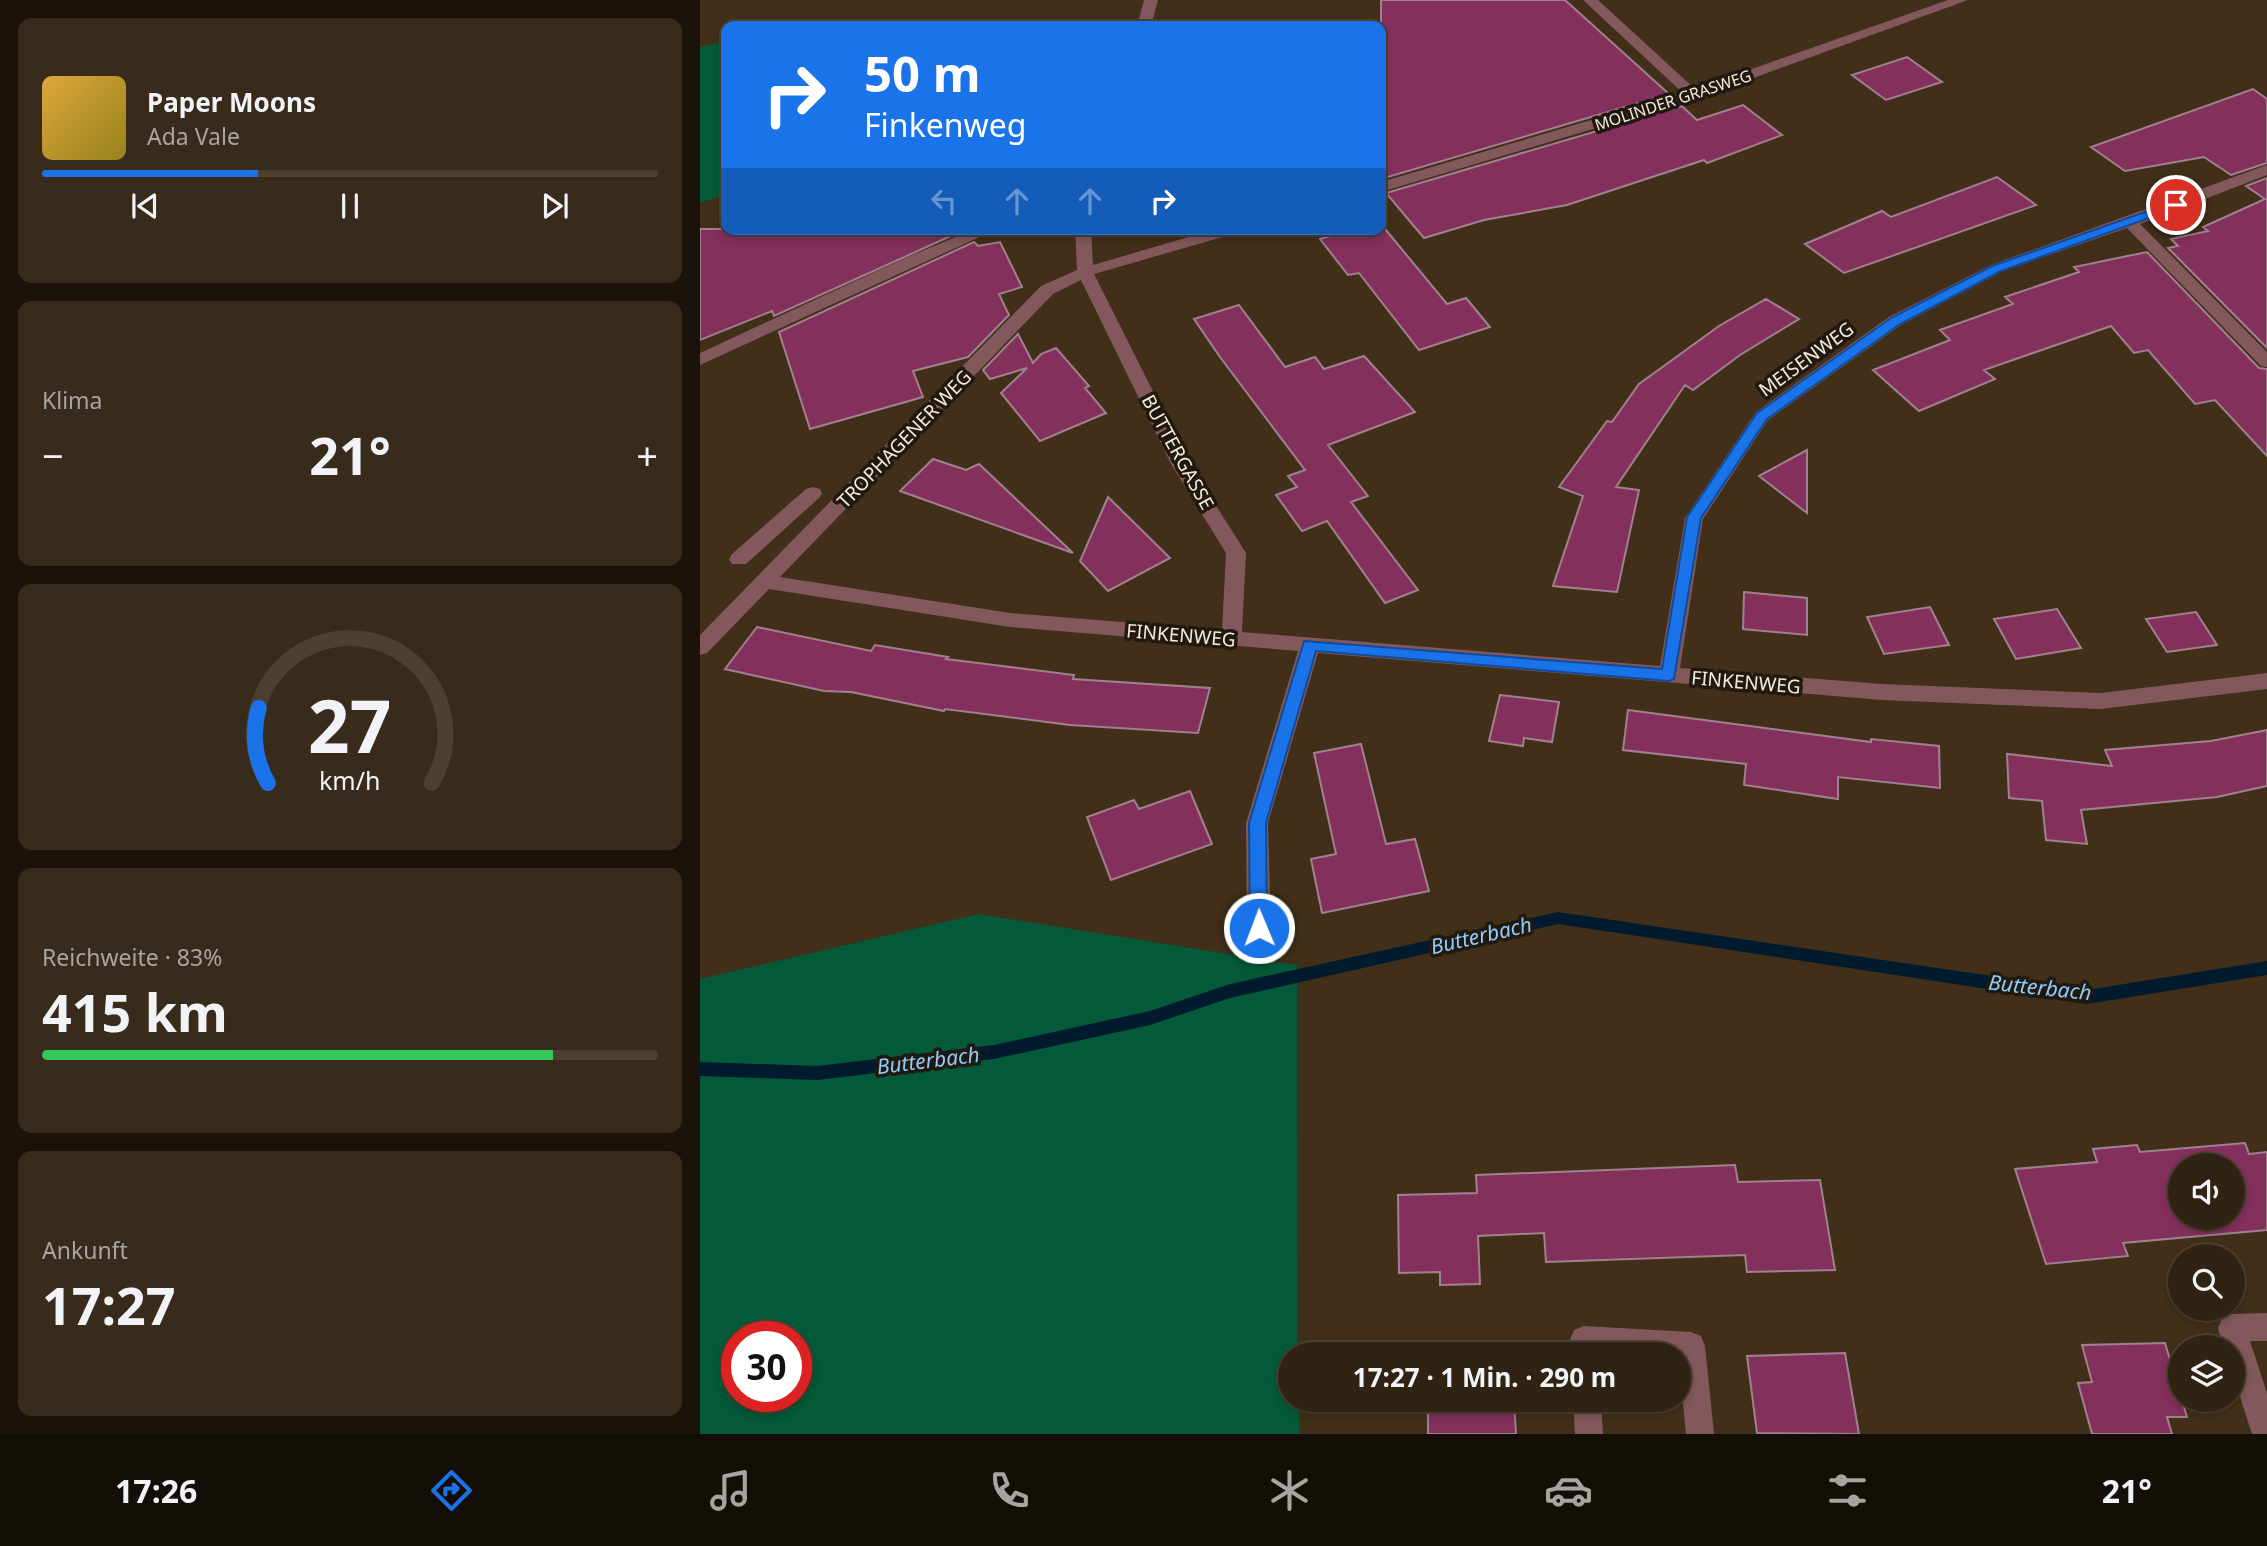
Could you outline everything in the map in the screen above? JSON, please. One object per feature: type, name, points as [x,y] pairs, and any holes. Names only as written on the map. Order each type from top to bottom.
[{"type":"street","points":[[1145,21],[1151,0]]},
{"type":"street","points":[[1590,0],[1693,95]]},
{"type":"street","name":"MOLINDER GRASWEG","points":[[1386,186],[1693,95],[1961,0]]},
{"type":"street","name":"MEISENWEG","points":[[1669,675],[1694,517],[1762,416],[1895,321],[1997,268],[2130,222],[2267,170]]},
{"type":"street","points":[[2130,222],[2267,362]]},
{"type":"street","points":[[712,358],[909,262],[974,235]]},
{"type":"street","points":[[1083,235],[1085,272],[1213,235]]},
{"type":"street","name":"TROPHAGENER WEG","points":[[700,648],[767,582],[1047,290],[1085,272]]},
{"type":"street","name":"BUTTERGASSE","points":[[1085,272],[1180,464],[1237,554],[1232,639]]},
{"type":"street","points":[[739,559],[813,493]]},
{"type":"street","name":"FINKENWEG","points":[[767,582],[1010,620],[1882,692],[2101,701],[2267,681]]},
{"type":"street","points":[[1259,928],[1257,823],[1310,645]]},
{"type":"street","points":[[2266,1434],[2232,1328],[2267,1327]]},
{"type":"street","points":[[1584,1342],[1584,1339],[1630,1342]]},
{"type":"street","points":[[1691,1346],[1700,1434]]},
{"type":"street","points":[[1587,1412],[1588,1434]]},
{"type":"green space","points":[[721,42],[721,196],[700,203],[700,47]]},
{"type":"green space","points":[[979,914],[1297,965],[1298,1342],[1278,1342],[1278,1412],[1299,1412],[1299,1434],[700,1434],[700,979]]},
{"type":"building","points":[[1381,0],[1565,0],[1669,94],[1386,178],[1386,21],[1381,21]]},
{"type":"building","points":[[1907,57],[1942,82],[1886,100],[1852,75]]},
{"type":"building","points":[[2253,89],[2267,99],[2267,163],[2231,175],[2204,157],[2125,171],[2091,147]]},
{"type":"building","points":[[1743,105],[1782,135],[1707,163],[1704,160],[1567,205],[1484,220],[1424,238],[1386,193],[1682,106],[1697,120]]},
{"type":"building","points":[[1997,177],[2036,205],[1844,273],[1805,244],[1882,211],[1891,217]]},
{"type":"building","points":[[2267,178],[2267,348],[2168,248],[2178,246],[2171,239],[2208,231],[2203,227],[2265,199],[2246,186]]},
{"type":"building","points":[[700,229],[721,229],[721,235],[953,235],[774,316],[772,311],[700,340]]},
{"type":"building","points":[[1386,230],[1447,304],[1466,298],[1490,327],[1419,350],[1359,273],[1348,275],[1320,239],[1333,235],[1386,235]]},
{"type":"building","points":[[974,242],[978,246],[1000,242],[1022,287],[999,294],[1009,315],[968,357],[913,371],[923,397],[810,429],[779,332]]},
{"type":"building","points":[[2147,252],[2259,368],[2267,369],[2267,456],[2215,400],[2195,404],[2148,350],[2134,353],[2111,326],[1984,370],[1995,379],[1919,411],[1873,370],[1950,340],[1940,330],[2013,304],[2005,297],[2079,272],[2074,267]]},
{"type":"building","points":[[1766,299],[1799,319],[1740,355],[1693,390],[1685,385],[1616,487],[1639,490],[1617,592],[1553,586],[1583,496],[1559,487],[1607,421],[1612,422],[1639,384],[1719,326]]},
{"type":"building","points":[[1239,305],[1285,367],[1315,357],[1324,369],[1364,356],[1415,412],[1328,445],[1368,496],[1351,502],[1418,590],[1385,603],[1327,521],[1302,531],[1276,495],[1297,487],[1288,476],[1305,470],[1194,319]]},
{"type":"building","points":[[1018,334],[1033,363],[1041,354],[1056,348],[1089,386],[1085,388],[1106,413],[1040,441],[1001,393],[1027,368],[990,379],[983,370]]},
{"type":"building","points":[[1807,450],[1807,513],[1759,476]]},
{"type":"building","points":[[933,459],[966,470],[979,464],[1073,553],[900,491]]},
{"type":"building","points":[[1108,497],[1170,558],[1108,591],[1080,561]]},
{"type":"building","points":[[1744,592],[1807,598],[1807,635],[1743,629]]},
{"type":"building","points":[[1930,607],[1949,645],[1884,654],[1867,617]]},
{"type":"building","points":[[2057,609],[2081,648],[2016,659],[1994,619]]},
{"type":"building","points":[[2196,612],[2217,645],[2167,652],[2146,619]]},
{"type":"building","points":[[757,627],[871,651],[875,645],[948,657],[946,659],[1074,675],[1073,679],[1210,688],[1198,733],[1070,725],[944,711],[851,692],[824,691],[725,669]]},
{"type":"building","points":[[1500,695],[1559,702],[1552,742],[1524,738],[1523,746],[1489,741]]},
{"type":"building","points":[[1628,710],[1871,742],[1871,739],[1939,746],[1940,788],[1838,777],[1838,799],[1744,785],[1746,764],[1623,750]]},
{"type":"building","points":[[2267,730],[2267,786],[2217,797],[2081,810],[2087,844],[2046,840],[2042,801],[2009,798],[2007,754],[2112,766],[2105,750],[2211,741]]},
{"type":"building","points":[[1361,744],[1386,844],[1415,839],[1429,891],[1322,913],[1311,859],[1336,854],[1314,753]]},
{"type":"building","points":[[1190,791],[1212,844],[1111,880],[1087,817],[1134,800],[1139,809]]},
{"type":"building","points":[[2245,1143],[2249,1154],[2267,1152],[2267,1230],[2123,1243],[2128,1256],[2046,1264],[2015,1169],[2097,1162],[2093,1149],[2137,1145],[2140,1152]]},
{"type":"building","points":[[1735,1165],[1738,1182],[1820,1180],[1835,1270],[1747,1272],[1745,1255],[1546,1262],[1544,1233],[1478,1236],[1480,1284],[1440,1285],[1440,1272],[1399,1273],[1398,1195],[1477,1193],[1476,1175]]},
{"type":"building","points":[[2165,1343],[2168,1353],[2168,1412],[2186,1412],[2187,1417],[2167,1417],[2172,1434],[2092,1434],[2078,1383],[2092,1382],[2082,1345]]},
{"type":"building","points":[[1845,1353],[1859,1434],[1757,1433],[1747,1356]]},
{"type":"building","points":[[1428,1412],[1515,1412],[1516,1434],[1428,1434]]},
{"type":"waterway","name":"Butterbach","points":[[700,1069],[817,1073],[994,1052],[1150,1018],[1230,991],[1558,918],[2087,997],[2267,968]]},
{"type":"route","points":[[1259,928],[1257,823],[1310,645],[1669,675],[1694,517],[1762,416],[1895,321],[1997,268],[2176,205]]}]
